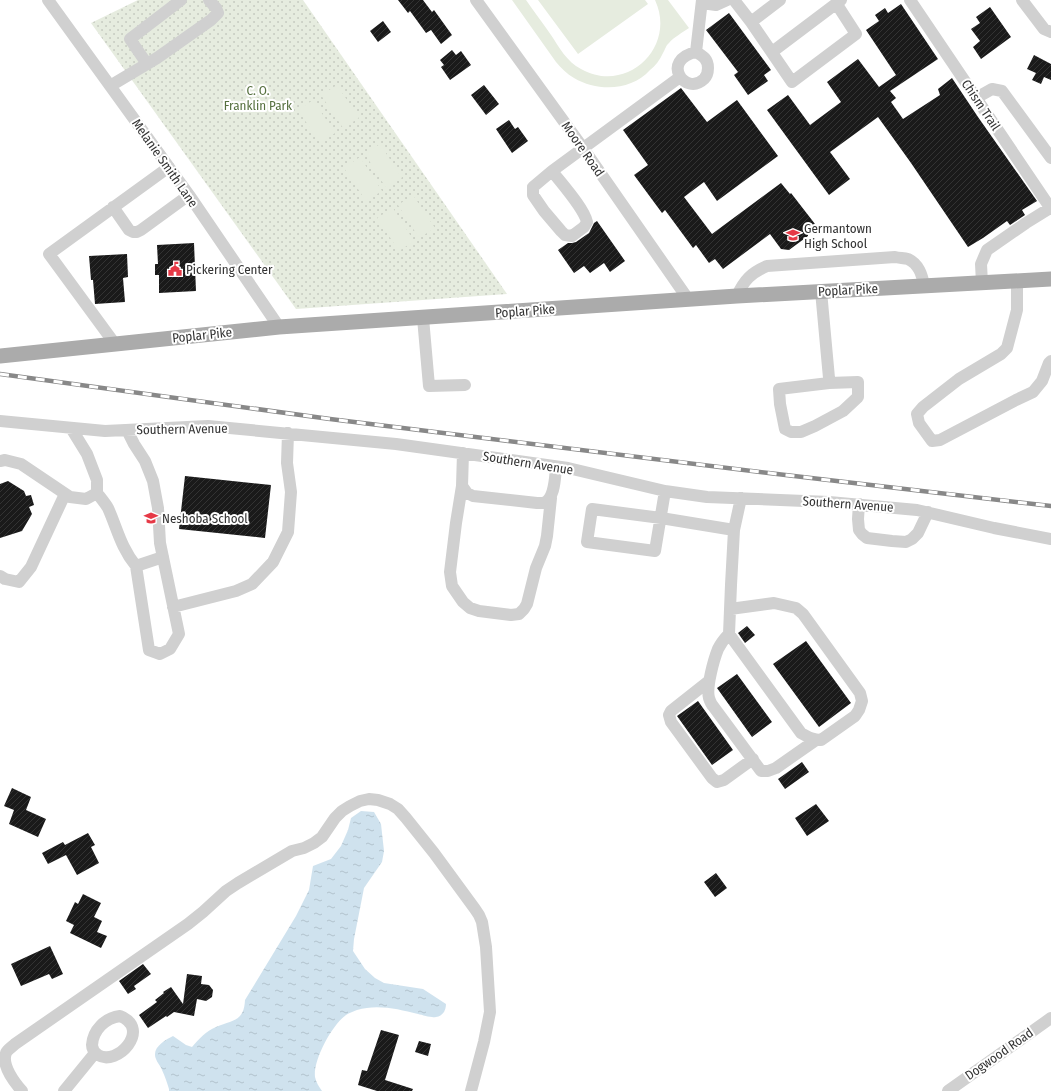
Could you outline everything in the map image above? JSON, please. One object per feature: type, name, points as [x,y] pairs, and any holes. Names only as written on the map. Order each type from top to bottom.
[{"type":"main road","name":"Poplar Pike","points":[[0,356],[279,327],[688,299],[1051,279]]},
{"type":"street","name":"Melanie Smith Lane","points":[[48,0],[189,195],[279,327]]},
{"type":"street","points":[[147,64],[130,39],[181,0]]},
{"type":"street","points":[[110,86],[147,64],[211,20],[218,13],[216,8],[209,0]]},
{"type":"street","name":"Moore Road","points":[[476,0],[583,148],[688,299]]},
{"type":"street","points":[[696,52],[702,1],[716,5],[727,0]]},
{"type":"street","points":[[734,0],[792,82],[856,34],[838,2],[772,52]]},
{"type":"street","points":[[751,22],[780,0]]},
{"type":"street","name":"Chism Trail","points":[[910,0],[1051,209]]},
{"type":"street","points":[[1022,0],[1044,29],[1051,32]]},
{"type":"street","points":[[696,52],[703,56],[707,61],[709,69],[706,76],[701,81],[694,84],[688,83],[680,77],[677,70],[678,63],[688,54],[696,52]]},
{"type":"street","points":[[552,171],[581,208],[586,217],[587,222],[584,227],[572,236],[565,235],[561,231],[533,195],[533,187],[552,171],[680,77]]},
{"type":"street","points":[[976,98],[992,89],[1002,91],[1051,158]]},
{"type":"street","points":[[115,344],[49,254],[169,167]]},
{"type":"street","points":[[113,208],[129,230],[137,232],[189,195]]},
{"type":"street","points":[[982,282],[981,264],[988,250],[1026,223],[1051,209]]},
{"type":"street","points":[[737,296],[746,280],[767,266],[895,257],[909,260],[917,266],[922,273],[924,286]]},
{"type":"street","points":[[1017,281],[1017,310],[1007,348],[1001,354],[959,379],[923,407],[917,414],[919,423],[932,442],[940,440],[1033,392],[1042,381],[1051,361]]},
{"type":"street","points":[[820,291],[829,378],[828,383]]},
{"type":"street","points":[[423,318],[429,386],[465,385]]},
{"type":"street","points":[[858,382],[858,398],[843,410],[815,426],[800,432],[791,432],[785,428],[780,404],[779,389],[828,383],[858,382]]},
{"type":"street","name":"Southern Avenue","points":[[0,421],[105,431],[208,426],[396,444],[568,468],[665,490],[707,497],[829,502],[917,510],[994,528],[1051,539]]},
{"type":"street","points":[[71,428],[87,454],[97,480],[96,492],[107,506],[120,540],[129,557],[136,566],[148,650],[160,654],[170,649],[179,634],[160,543],[158,508],[153,481],[145,461],[127,430]]},
{"type":"street","points":[[173,607],[236,591],[252,584],[273,562],[288,532],[291,492],[287,463],[288,433]]},
{"type":"street","points":[[463,453],[462,486],[450,572],[452,586],[460,599],[470,608],[479,611],[511,615],[519,614],[527,604],[536,568],[546,541],[556,467]]},
{"type":"street","points":[[0,461],[5,460],[21,464],[70,497],[86,499],[96,492]]},
{"type":"street","points":[[462,486],[467,493],[473,496],[537,503],[545,503],[551,498]]},
{"type":"street","points":[[665,490],[661,518],[655,552],[586,542],[592,509],[661,518],[734,530]]},
{"type":"street","points":[[0,576],[4,579],[19,582],[31,567],[65,494]]},
{"type":"street","points":[[730,609],[774,603],[796,608],[806,617],[860,693],[862,701],[855,716],[821,740],[808,738],[802,733],[730,634],[730,609],[734,530],[741,498]]},
{"type":"street","points":[[859,504],[859,530],[862,534],[867,538],[892,541],[906,542],[912,539],[918,533],[928,512]]},
{"type":"street","points":[[136,566],[163,557]]},
{"type":"street","points":[[730,634],[718,648],[709,681],[708,697],[761,771],[768,771],[776,768],[816,740]]},
{"type":"street","points":[[709,681],[671,711],[669,715],[671,722],[712,778],[717,782],[724,780],[753,759]]},
{"type":"street","points":[[22,1091],[7,1068],[5,1059],[6,1053],[14,1044],[182,928],[204,912],[238,882],[292,851],[304,848],[314,843],[322,837],[335,818],[342,812],[360,801],[369,799],[390,804],[398,809],[434,853],[475,909],[482,922],[486,947],[490,1012],[471,1091]]},
{"type":"street","name":"Dogwood Road","points":[[948,1091],[1051,1018]]},
{"type":"street","points":[[64,1091],[95,1053]]},
{"type":"green space","name":"C. O. Franklin Park","points":[[138,0],[303,0],[507,294],[296,309],[91,23]]},
{"type":"green space","points":[[512,0],[526,0],[567,58],[581,69],[598,75],[615,76],[630,71],[644,62],[653,49],[659,34],[660,18],[655,0],[668,0],[689,28],[666,46],[657,63],[642,77],[633,82],[614,87],[593,86],[574,78],[556,62]]},
{"type":"green space","points":[[538,0],[645,0],[648,4],[578,54]]},
{"type":"green space","points":[[337,85],[359,118],[343,128],[321,95]]},
{"type":"green space","points":[[313,100],[335,133],[320,143],[298,110]]},
{"type":"green space","points":[[380,144],[402,178],[386,188],[365,154]]},
{"type":"green space","points":[[360,157],[382,191],[366,201],[344,168]]},
{"type":"green space","points":[[413,195],[435,228],[419,238],[398,205]]},
{"type":"green space","points":[[393,208],[414,241],[399,251],[377,218]]},
{"type":"water","points":[[361,811],[374,812],[381,824],[384,851],[382,862],[364,888],[353,951],[365,969],[375,978],[384,983],[423,989],[446,1004],[444,1012],[441,1015],[432,1017],[395,1009],[372,1007],[357,1010],[346,1015],[335,1027],[324,1043],[317,1062],[315,1077],[322,1091],[169,1091],[161,1067],[156,1059],[155,1051],[157,1048],[173,1036],[186,1045],[192,1047],[209,1031],[240,1016],[245,1000],[296,916],[309,890],[313,866],[331,859],[341,846],[348,830],[351,818]]},
{"type":"building","points":[[398,0],[423,0],[432,12],[434,10],[452,35],[441,44],[431,30],[426,33],[410,11],[408,13]]},
{"type":"building","points":[[901,4],[938,59],[890,91],[896,98],[891,102],[903,119],[940,95],[938,89],[952,78],[1037,201],[1022,210],[1025,215],[1010,225],[1007,221],[968,247],[878,117],[830,152],[850,179],[829,195],[767,110],[788,95],[810,125],[841,102],[827,82],[858,59],[879,87],[896,75],[866,30],[879,21],[875,15],[885,8],[888,13]]},
{"type":"building","points":[[990,7],[1011,37],[981,59],[973,47],[980,41],[971,29],[980,23],[976,17]]},
{"type":"building","points":[[729,13],[771,70],[764,75],[768,81],[748,95],[734,75],[738,72],[706,30]]},
{"type":"building","points":[[383,21],[391,32],[378,42],[370,31]]},
{"type":"building","points":[[452,50],[456,55],[461,51],[471,65],[450,80],[441,67],[444,65],[440,60]]},
{"type":"building","points":[[1034,55],[1051,64],[1051,80],[1044,77],[1041,84],[1032,80],[1036,73],[1027,69]]},
{"type":"building","points":[[484,85],[499,104],[486,115],[471,95]]},
{"type":"building","points":[[681,88],[707,122],[737,100],[778,156],[717,201],[704,182],[684,197],[712,234],[781,183],[790,194],[791,193],[815,224],[808,229],[808,236],[789,250],[781,249],[770,234],[723,269],[715,259],[709,263],[696,245],[693,248],[665,210],[662,213],[634,175],[648,165],[623,130]]},
{"type":"building","points":[[509,120],[515,129],[518,127],[528,141],[512,153],[496,129]]},
{"type":"building","points":[[597,221],[625,261],[610,272],[604,263],[590,273],[584,266],[574,273],[558,250],[568,243],[576,242],[589,233],[594,223]]},
{"type":"building","name":"Pickering Center","points":[[194,243],[196,291],[159,293],[159,275],[155,275],[155,264],[158,264],[157,245]]},
{"type":"building","points":[[127,254],[128,277],[123,278],[125,302],[95,304],[89,256]]},
{"type":"building","points":[[185,476],[271,485],[265,538],[179,529]]},
{"type":"building","points":[[8,481],[24,491],[26,496],[31,495],[34,505],[29,507],[32,514],[22,531],[0,538],[0,484]]},
{"type":"building","points":[[747,626],[755,635],[745,643],[738,633]]},
{"type":"building","points":[[806,641],[851,703],[819,727],[773,664]]},
{"type":"building","points":[[737,674],[772,722],[752,737],[717,688]]},
{"type":"building","points":[[698,701],[733,750],[712,765],[677,716]]},
{"type":"building","points":[[802,762],[809,772],[785,789],[778,779]]},
{"type":"building","points":[[12,788],[31,797],[26,810],[46,819],[38,837],[9,824],[14,810],[4,806]]},
{"type":"building","points":[[816,804],[829,821],[807,836],[795,818]]},
{"type":"building","points":[[88,833],[95,845],[91,847],[99,863],[77,875],[66,855],[48,864],[42,853],[63,842],[65,845]]},
{"type":"building","points":[[716,873],[727,888],[715,897],[704,882]]},
{"type":"building","points":[[83,894],[101,903],[94,917],[102,921],[97,932],[107,936],[101,948],[70,933],[74,925],[66,921],[75,902],[78,904]]},
{"type":"building","points":[[50,946],[63,974],[52,979],[49,974],[21,986],[11,964]]},
{"type":"building","points":[[143,964],[151,974],[134,986],[136,989],[128,994],[119,981]]},
{"type":"building","points":[[187,974],[202,976],[201,984],[209,985],[213,990],[212,997],[206,1001],[197,999],[194,1016],[174,1012],[148,1028],[139,1015],[157,1002],[155,1000],[171,987],[183,1004]]},
{"type":"building","points":[[381,1030],[399,1035],[385,1080],[413,1089],[412,1091],[377,1091],[358,1085],[362,1070],[367,1071]]},
{"type":"building","points":[[419,1041],[431,1044],[428,1056],[415,1052]]},
{"type":"railway","points":[[0,374],[330,419],[1051,506]]},
{"type":"place","name":"Germantown High School","points":[[793,235]]},
{"type":"place","name":"Pickering Center","points":[[175,269]]},
{"type":"place","name":"Neshoba School","points":[[151,518]]}]
